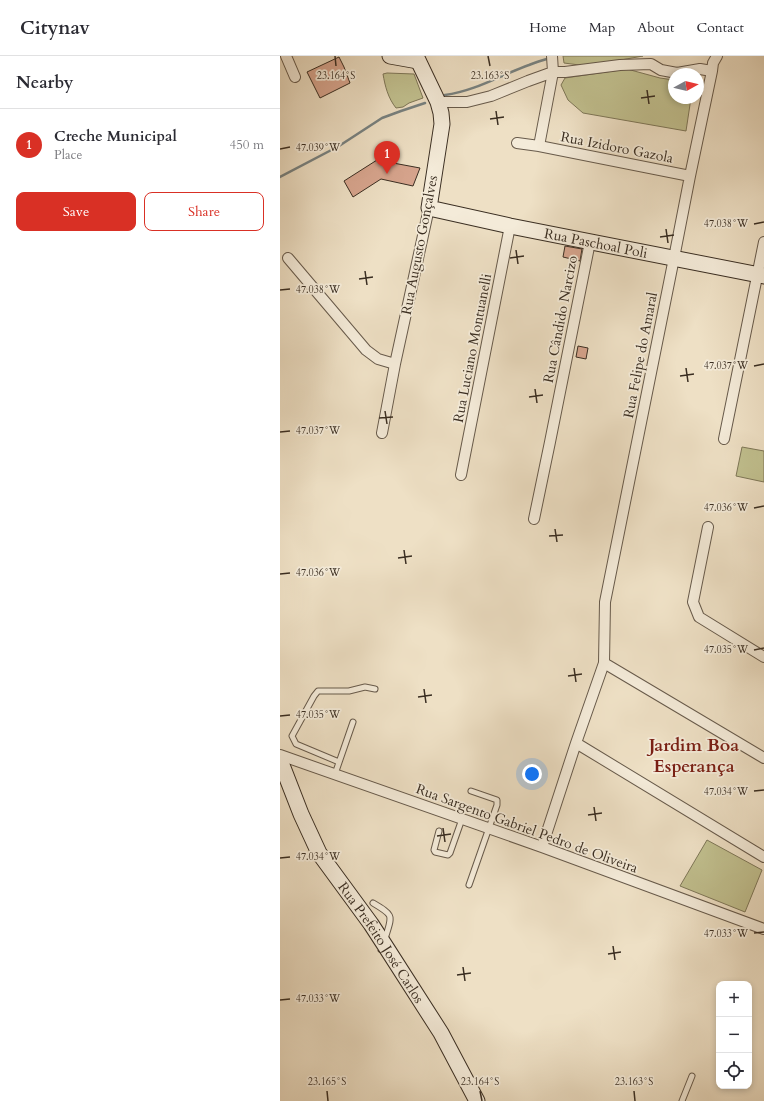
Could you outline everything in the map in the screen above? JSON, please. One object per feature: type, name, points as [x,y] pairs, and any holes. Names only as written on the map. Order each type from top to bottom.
[{"type":"street","points":[[286,56],[295,77]]},
{"type":"street","points":[[390,56],[417,58]]},
{"type":"street","name":"Rua Felipe do Amaral","points":[[542,847],[604,662],[605,602],[713,63],[717,56]]},
{"type":"street","name":"Rua Augusto Gonçalves","points":[[382,433],[395,364],[429,208],[442,124],[438,102],[417,58]]},
{"type":"street","name":"Rua Izidoro Gazola","points":[[539,146],[553,72],[552,59]]},
{"type":"street","points":[[438,102],[467,102],[491,96],[553,72],[565,72],[620,65],[651,64],[662,70],[677,73],[700,69],[712,71]]},
{"type":"street","name":"Rua Izidoro Gazola","points":[[517,143],[690,176]]},
{"type":"street","name":"Rua Paschoal Poli","points":[[429,208],[510,226],[761,275]]},
{"type":"street","name":"Rua Luciano Montuanelli","points":[[461,475],[510,226]]},
{"type":"street","name":"Rua Cândido Narcizo","points":[[534,519],[590,242]]},
{"type":"street","points":[[724,439],[761,275],[764,242]]},
{"type":"street","points":[[288,258],[366,350],[378,359],[395,364]]},
{"type":"street","points":[[708,527],[693,602],[699,617],[764,657]]},
{"type":"street","points":[[604,662],[764,758]]},
{"type":"street","points":[[576,743],[764,857]]},
{"type":"street","name":"Rua Sargento Gabriel Pedro de Oliveira","points":[[280,755],[542,847],[764,929]]},
{"type":"street","name":"Rua Prefeito José Carlos","points":[[280,760],[301,814],[319,853],[371,924],[441,1033],[477,1101]]},
{"type":"lane","points":[[339,762],[296,744],[292,736],[318,691],[349,691],[365,687],[375,689]]},
{"type":"lane","points":[[335,774],[354,722]]},
{"type":"lane","points":[[469,885],[488,829],[498,805],[497,800],[471,791]]},
{"type":"lane","points":[[439,831],[434,850],[435,852],[448,855],[462,819]]},
{"type":"lane","points":[[373,903],[388,912],[390,915],[390,921],[384,944]]},
{"type":"lane","points":[[682,1101],[692,1076]]},
{"type":"shaded area","points":[[563,56],[643,56],[587,66],[564,63]]},
{"type":"shaded area","points":[[627,69],[668,79],[668,104],[690,104],[686,131],[583,113],[568,100],[561,85],[565,78]]},
{"type":"shaded area","points":[[383,74],[414,74],[423,98],[403,107],[396,108],[386,87]]},
{"type":"shaded area","points":[[742,447],[764,451],[764,482],[736,476]]},
{"type":"shaded area","points":[[707,840],[762,870],[745,912],[680,886]]},
{"type":"building","points":[[339,57],[350,83],[320,98],[307,72]]},
{"type":"building","points":[[377,160],[420,168],[413,186],[381,179],[353,197],[344,181]]},
{"type":"building","points":[[565,246],[582,249],[580,261],[563,257]]},
{"type":"building","points":[[578,346],[588,348],[586,359],[576,357]]},
{"type":"waterway","points":[[445,95],[467,90],[550,58]]},
{"type":"waterway","points":[[280,177],[339,146],[382,118],[425,103]]},
{"type":"place","name":"Creche Municipal","points":[[387,174]]},
{"type":"district","name":"Jardim Boa Esperança","points":[[694,755]]}]
